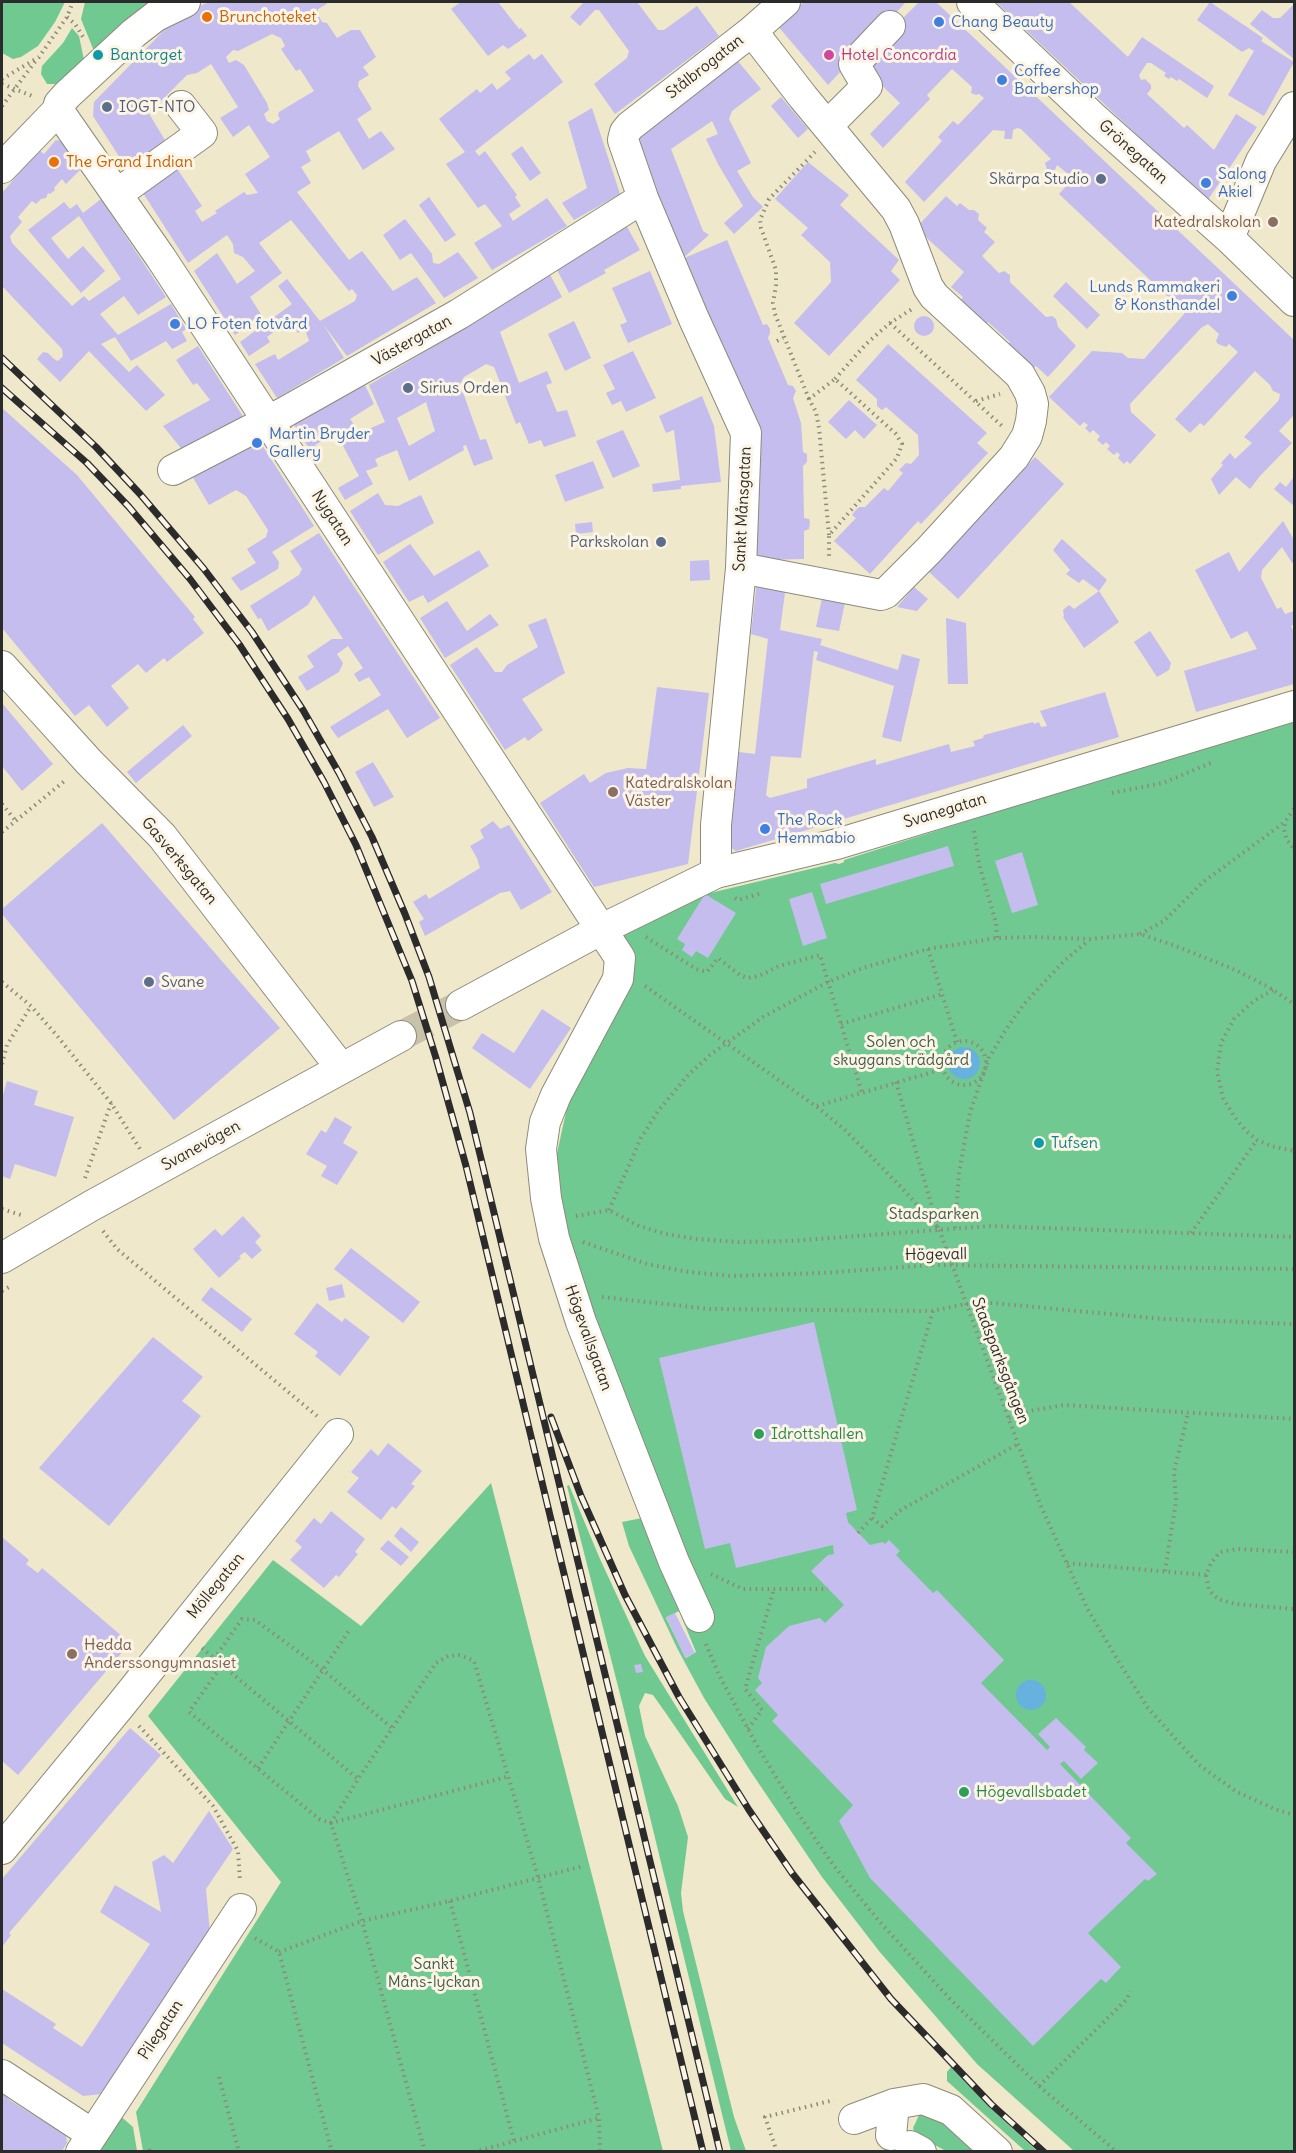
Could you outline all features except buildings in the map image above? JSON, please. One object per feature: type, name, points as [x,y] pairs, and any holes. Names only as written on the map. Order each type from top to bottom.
[{"type":"street","points":[[2,168],[58,110],[59,104],[134,33],[156,16],[184,2]]},
{"type":"street","name":"Stålbrogatan","points":[[625,132],[785,2]]},
{"type":"street","name":"Grönegatan","points":[[972,2],[1094,118],[1229,238],[1294,301]]},
{"type":"street","points":[[830,129],[867,87],[854,64],[890,26]]},
{"type":"street","points":[[741,568],[881,595],[886,593],[1014,457],[1027,435],[1033,404],[1024,380],[947,309],[932,292],[896,209],[752,31]]},
{"type":"street","points":[[117,195],[202,133],[180,106]]},
{"type":"street","points":[[1229,238],[1261,161],[1294,107]]},
{"type":"street","name":"Nygatan","points":[[58,110],[268,421],[602,928]]},
{"type":"street","name":"Sankt Månsgatan","points":[[625,132],[623,140],[643,198],[694,319],[746,433],[741,568],[716,825],[716,873]]},
{"type":"street","name":"Västergatan","points":[[173,470],[268,421],[459,314],[643,198]]},
{"type":"street","name":"Gasverksgatan","points":[[2,666],[89,762],[162,836],[341,1068]]},
{"type":"street","name":"Svanegatan","points":[[602,928],[716,873],[837,844],[1294,706]]},
{"type":"street","points":[[461,1005],[602,928],[620,958]]},
{"type":"street","name":"Högevallsgatan","points":[[620,958],[618,979],[566,1075],[545,1122],[541,1149],[546,1198],[554,1238],[581,1322],[674,1562],[699,1617]]},
{"type":"street","name":"Svanevägen","points":[[2,1258],[91,1206],[401,1036]]},
{"type":"street","name":"Möllegatan","points":[[2,1849],[338,1434]]},
{"type":"street","name":"Pilegatan","points":[[86,2143],[241,1909]]},
{"type":"street","points":[[2,2075],[86,2143]]},
{"type":"street","points":[[854,2119],[894,2104],[923,2099],[951,2110],[997,2151]]},
{"type":"street","points":[[894,2104],[907,2144]]},
{"type":"path","points":[[2,106],[62,26],[73,2]]},
{"type":"path","points":[[2,78],[39,57]]},
{"type":"path","points":[[830,129],[769,199],[760,220],[760,228],[776,270],[773,303],[783,338],[816,412],[829,535],[830,585]]},
{"type":"path","points":[[809,399],[835,379],[866,344],[890,323],[906,314],[932,292]]},
{"type":"path","points":[[890,323],[1021,444]]},
{"type":"path","points":[[777,341],[783,338]]},
{"type":"path","points":[[829,535],[897,458],[902,444],[896,434],[835,379]]},
{"type":"path","points":[[2,832],[89,762]]},
{"type":"path","points":[[970,803],[979,864],[996,923],[997,938]]},
{"type":"path","points":[[2,804],[15,820]]},
{"type":"path","points":[[609,1210],[641,1138],[658,1111],[688,1075],[763,1017],[828,982],[863,968],[928,949],[997,938],[1090,939],[1140,934],[1164,921],[1202,883],[1285,822],[1294,809]]},
{"type":"path","points":[[1285,822],[1284,830],[1287,840],[1294,849]]},
{"type":"path","points":[[640,932],[696,969],[707,972],[718,958],[747,978],[759,976],[779,966],[820,955],[862,1093]]},
{"type":"path","points":[[1140,934],[1231,968],[1294,1004]]},
{"type":"path","points":[[956,1228],[962,1153],[970,1112],[984,1070],[995,1047],[1024,1004],[1064,961],[1090,939]]},
{"type":"path","points":[[928,949],[957,1042]]},
{"type":"path","name":"Stadsparksgången","points":[[620,958],[645,986],[728,1043],[844,1129],[939,1229],[1040,1504],[1087,1608],[1117,1659],[1148,1708],[1199,1765],[1237,1792],[1294,1815]]},
{"type":"path","points":[[2,982],[31,1006],[111,1103],[154,1172]]},
{"type":"path","points":[[1273,990],[1255,1000],[1234,1019],[1221,1043],[1218,1060],[1219,1084],[1223,1098],[1240,1123],[1257,1140],[1294,1151]]},
{"type":"path","points":[[841,1024],[943,994]]},
{"type":"path","points":[[2,1064],[7,1045],[31,1006]]},
{"type":"path","points":[[957,1042],[971,1042],[985,1057],[984,1070],[976,1081],[963,1085],[950,1080],[943,1069],[943,1055],[951,1045],[957,1042]]},
{"type":"path","points":[[817,1107],[943,1069]]},
{"type":"path","points":[[896,1082],[939,1229]]},
{"type":"path","points":[[111,1103],[82,1186],[102,1228],[117,1249],[338,1434]]},
{"type":"path","points":[[1191,1233],[1257,1140]]},
{"type":"path","points":[[567,1218],[609,1210],[639,1226],[666,1234],[738,1242],[802,1241],[991,1226],[1294,1237]]},
{"type":"path","name":"Högevall","points":[[583,1242],[647,1264],[688,1272],[732,1276],[822,1274],[932,1265],[1294,1269]]},
{"type":"path","points":[[590,1298],[611,1298],[710,1309],[933,1311],[965,1304],[993,1303],[1163,1319],[1294,1324]]},
{"type":"path","points":[[858,1533],[872,1518],[933,1311]]},
{"type":"path","points":[[1009,1418],[1034,1410],[1065,1406],[1294,1419]]},
{"type":"path","points":[[1165,1571],[1176,1501],[1174,1472],[1188,1413]]},
{"type":"path","points":[[872,1518],[882,1526],[901,1510],[1018,1444]]},
{"type":"path","points":[[1294,1552],[1238,1549],[1220,1552],[1211,1563],[1206,1575],[1209,1590],[1218,1599],[1235,1604],[1294,1609]]},
{"type":"path","points":[[1066,1563],[1206,1575]]},
{"type":"path","points":[[702,1570],[743,1589],[828,1589]]},
{"type":"path","points":[[748,1729],[762,1710],[745,1689],[774,1589]]},
{"type":"path","points":[[699,1617],[707,1646],[719,1675],[756,1744],[799,1815],[834,1866],[879,1921],[949,1998],[1039,2086],[1117,2151]]},
{"type":"path","points":[[214,1659],[242,1619],[255,1620],[323,1670],[392,1728]]},
{"type":"path","points":[[258,1768],[350,1629]]},
{"type":"path","points":[[181,1630],[358,1779]]},
{"type":"path","points":[[426,2151],[362,1922],[331,1823],[436,1663],[448,1656],[460,1654],[474,1660],[510,1776],[599,2118],[600,2151]]},
{"type":"path","points":[[222,1665],[189,1712],[319,1819],[331,1823],[510,1776]]},
{"type":"path","points":[[120,1706],[213,1806],[238,1851],[241,1909]]},
{"type":"path","points":[[279,1952],[362,1922],[583,1866]]},
{"type":"path","points":[[450,1901],[513,2141]]},
{"type":"path","points":[[255,1938],[279,1952],[332,2151]]},
{"type":"path","points":[[1039,2086],[1127,1999],[1130,1991]]},
{"type":"path","points":[[219,2077],[239,2151]]},
{"type":"path","points":[[474,2151],[599,2118]]},
{"type":"green space","points":[[2,2],[65,2],[55,22],[38,46],[21,57],[13,59],[2,53]]},
{"type":"green space","points":[[85,2],[157,2],[94,51],[81,19]]},
{"type":"green space","points":[[72,28],[79,36],[84,60],[56,84],[47,84],[41,74],[42,66],[63,43]]},
{"type":"green space","name":"Stadsparken","points":[[1294,722],[1294,2151],[1074,2151],[977,2064],[879,1951],[822,1877],[704,1698],[677,1648],[629,1546],[622,1522],[642,1518],[564,1228],[556,1158],[568,1103],[616,937],[706,894],[835,863],[839,864],[844,860],[1141,766]],"holes":[[[679,1611],[696,1652],[686,1658],[666,1618]]]},
{"type":"green space","name":"Sankt Måns-lyckan","points":[[491,1483],[663,2151],[143,2151],[136,2112],[281,1882],[148,1716],[273,1560],[361,1626]]},
{"type":"green space","points":[[569,1485],[645,1656],[738,1807],[725,1799],[653,1695],[645,1693],[639,1706],[645,1736],[678,1806],[688,1837],[681,1893],[683,1911],[734,2117],[746,2151],[731,2151],[567,1486]]},
{"type":"green space","points":[[951,2067],[987,2105],[1037,2151],[1025,2151],[947,2081],[947,2072]]},
{"type":"green space","points":[[920,2113],[935,2114],[977,2151],[946,2151],[916,2135],[913,2128]]},
{"type":"green space","points":[[118,2114],[133,2127],[137,2151],[96,2152]]},
{"type":"water","points":[[964,1047],[975,1052],[980,1063],[975,1074],[964,1079],[953,1074],[948,1063],[953,1052]]},
{"type":"water","points":[[1031,1680],[1042,1684],[1046,1695],[1042,1706],[1031,1710],[1020,1706],[1016,1695],[1020,1684]]},
{"type":"tunnel","points":[[401,1036],[461,1005]]},
{"type":"railway","points":[[2,358],[96,447],[140,494],[204,569],[252,632],[303,710],[339,773],[372,837],[405,914],[429,977],[470,1113],[720,2152]]},
{"type":"railway","points":[[2,388],[87,463],[129,507],[190,579],[239,644],[288,719],[324,782],[356,845],[412,981],[466,1166],[703,2152]]},
{"type":"railway","points":[[551,1417],[581,1496],[625,1595],[679,1697],[749,1810],[792,1873],[891,1999],[991,2104],[1044,2152]]},
{"type":"place","name":"Brunchoteket","points":[[207,17]]},
{"type":"place","name":"Chang Beauty","points":[[939,22]]},
{"type":"place","name":"Bantorget","points":[[98,55]]},
{"type":"place","name":"Hotel Concordia","points":[[829,55]]},
{"type":"place","name":"Coffee Barbershop","points":[[1002,80]]},
{"type":"place","name":"IOGT-NTO","points":[[107,107]]},
{"type":"place","name":"The Grand Indian","points":[[54,162]]},
{"type":"place","name":"Skärpa Studio","points":[[1101,179]]},
{"type":"place","name":"Salong Akiel","points":[[1206,183]]},
{"type":"place","name":"Katedralskolan","points":[[1273,222]]},
{"type":"place","name":"Lunds Rammakeri & Konsthandel","points":[[1232,296]]},
{"type":"place","name":"LO Foten fotvård","points":[[175,324]]},
{"type":"place","name":"Sirius Orden","points":[[408,388]]},
{"type":"place","name":"Martin Bryder Gallery","points":[[257,443]]},
{"type":"place","name":"Parkskolan","points":[[661,542]]},
{"type":"place","name":"Katedralskolan Väster","points":[[613,792]]},
{"type":"place","name":"The Rock Hemmabio","points":[[765,829]]},
{"type":"place","name":"Svane","points":[[149,982]]},
{"type":"place","name":"Tufsen","points":[[1039,1143]]},
{"type":"place","name":"Idrottshallen","points":[[759,1434]]},
{"type":"place","name":"Hedda Anderssongymnasiet","points":[[72,1654]]},
{"type":"place","name":"Högevallsbadet","points":[[964,1792]]},
{"type":"park label","name":"Solen och skuggans trädgård","points":[[901,1051]]}]
